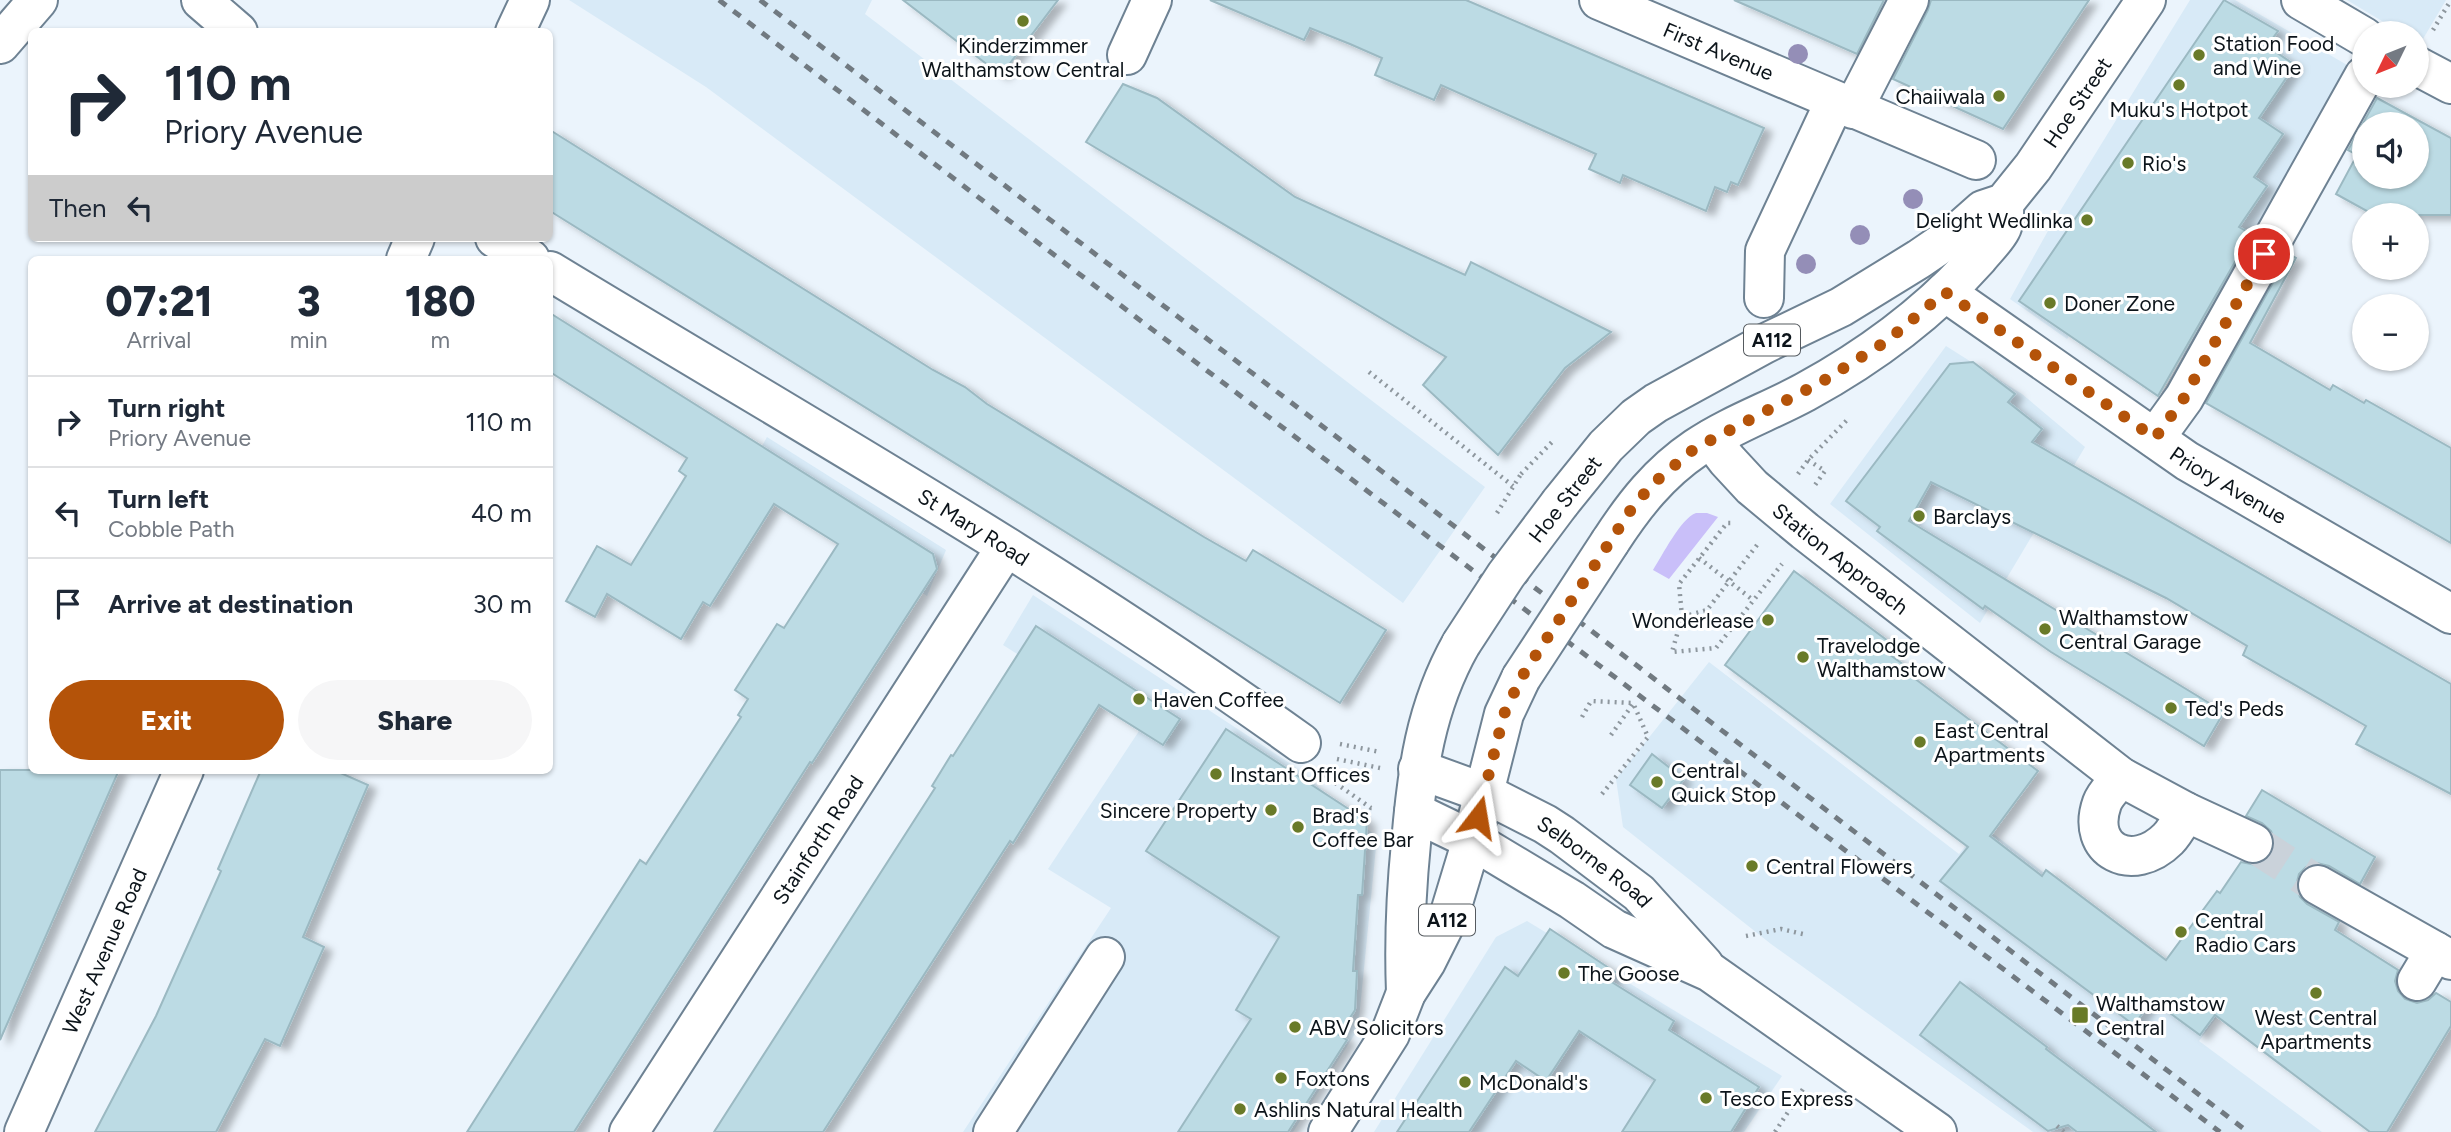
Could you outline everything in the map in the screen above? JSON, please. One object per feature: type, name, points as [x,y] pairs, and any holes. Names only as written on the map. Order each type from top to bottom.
[{"type":"street","points":[[0,44],[38,0]]},
{"type":"street","points":[[201,0],[233,28]]},
{"type":"street","points":[[517,28],[530,0]]},
{"type":"street","points":[[1127,55],[1152,0]]},
{"type":"street","name":"First Avenue","points":[[1599,0],[1976,160]]},
{"type":"street","points":[[1764,298],[1765,251],[1811,155],[1854,109],[1909,0]]},
{"type":"street","name":"Hoe Street","points":[[1406,993],[1406,901],[1414,812],[1404,770],[1447,669],[1506,575],[1606,446],[1636,417],[1764,344],[1842,307],[1957,233],[1983,210],[2004,203],[2032,167],[2147,0]]},
{"type":"street","points":[[2301,0],[2352,30]]},
{"type":"street","points":[[2429,72],[2451,84]]},
{"type":"street","points":[[2155,438],[2184,398],[2352,97]]},
{"type":"street","name":"Hoe Street","points":[[1328,1132],[1390,1034],[1406,993],[1426,962],[1449,916],[1472,841],[1504,714],[1521,678],[1634,505],[1655,482],[1694,449],[1823,381],[1887,341],[1945,292],[2003,228],[2004,203]]},
{"type":"street","points":[[502,242],[525,256]]},
{"type":"street","name":"Priory Avenue","points":[[1903,270],[1929,281],[2187,461],[2451,614]]},
{"type":"street","name":"St Mary Road","points":[[553,273],[1006,547],[1226,688],[1317,742]]},
{"type":"street","name":"Station Approach","points":[[1681,389],[1727,460],[1752,487],[1805,531],[2121,777],[2253,844]]},
{"type":"street","name":"Stainforth Road","points":[[629,1132],[1006,547]]},
{"type":"street","name":"Selborne Road","points":[[1404,770],[1484,793],[1545,824],[1639,893],[1710,972]]},
{"type":"street","name":"West Avenue Road","points":[[24,1132],[182,774]]},
{"type":"street","points":[[2121,777],[2102,801],[2098,822],[2103,840],[2119,856],[2136,857],[2151,852],[2169,838],[2186,812]]},
{"type":"street","name":"Selborne Road","points":[[1414,812],[1472,841],[1572,900],[1614,929],[1710,972],[1937,1132]]},
{"type":"street","points":[[2318,885],[2435,964]]},
{"type":"street","points":[[993,1132],[1105,957]]},
{"type":"path","points":[[1369,372],[1513,486]]},
{"type":"path","points":[[1825,471],[1808,460],[1830,435]]},
{"type":"path","points":[[1739,525],[1727,523],[1679,584],[1682,617],[1672,652],[1716,648],[1785,561]]},
{"type":"path","points":[[1682,617],[1707,610],[1761,537]]},
{"type":"path","points":[[1699,558],[1753,600]]},
{"type":"path","points":[[1582,717],[1591,701],[1633,703]]},
{"type":"path","points":[[1611,735],[1633,703]]},
{"type":"path","points":[[1602,794],[1648,737],[1633,703]]},
{"type":"path","points":[[1317,742],[1377,752]]},
{"type":"path","points":[[1317,742],[1338,760],[1404,770]]},
{"type":"path","points":[[1746,936],[1781,929],[1803,934]]},
{"type":"path","points":[[1775,1132],[1826,1053]]},
{"type":"path","points":[[2057,1126],[2064,1132]]},
{"type":"shaded area","points":[[569,0],[872,0],[865,14],[1485,487],[1403,603],[706,87]]},
{"type":"shaded area","points":[[2190,0],[2235,0],[2352,68],[2352,73],[2201,367],[2095,303],[2067,339],[2010,299],[2049,229]]},
{"type":"shaded area","points":[[2347,0],[2446,0],[2429,29],[2429,21],[2382,21]]},
{"type":"shaded area","points":[[1946,346],[2022,394],[2085,447],[1980,623],[1830,504]]},
{"type":"shaded area","points":[[767,437],[946,550],[927,596],[775,500],[722,519]]},
{"type":"shaded area","points":[[1696,513],[1718,517],[1669,579],[1653,570],[1684,522]]},
{"type":"shaded area","points":[[1033,595],[1294,766],[1377,837],[1358,1029],[1293,1132],[963,1132],[1111,908],[1048,869],[1139,731],[1003,645]]},
{"type":"shaded area","points":[[1709,662],[1959,854],[1982,825],[2160,962],[2218,1016],[2199,1041],[2322,1132],[2033,1132],[1771,944],[1623,827],[1616,779]]},
{"type":"shaded area","points":[[1527,921],[1782,1076],[1744,1132],[1374,1132],[1496,937]]},
{"type":"building","points":[[903,0],[1058,0],[1001,75]]},
{"type":"building","points":[[1210,0],[1466,0],[1764,128],[1738,185],[1731,182],[1727,192],[1715,187],[1706,211],[1623,175],[1620,183],[1589,169],[1596,154],[1441,85],[1434,100],[1375,75],[1382,58],[1350,44],[1310,28],[1304,40]]},
{"type":"building","points":[[1734,0],[1884,0],[1857,54]]},
{"type":"building","points":[[1931,0],[2089,0],[2003,129],[1893,79]]},
{"type":"building","points":[[2224,0],[2278,31],[2267,46],[2295,65],[2259,118],[2283,134],[2254,177],[2267,186],[2239,227],[2251,234],[2158,396],[2019,301]]},
{"type":"building","points":[[1123,84],[1157,98],[1295,197],[1465,275],[1471,262],[1611,332],[1565,368],[1498,455],[1423,385],[1446,357],[1086,142]]},
{"type":"building","points":[[2377,98],[2403,112],[2369,112]]},
{"type":"building","points":[[2429,126],[2451,138],[2451,215],[2429,215],[2429,203],[2352,203],[2336,194],[2352,164],[2352,189],[2429,189]]},
{"type":"building","points":[[553,132],[1204,537],[1246,561],[1253,550],[1386,630],[1340,703],[553,213]]},
{"type":"building","points":[[2289,254],[2296,258],[2250,343],[2330,390],[2333,385],[2364,403],[2366,400],[2451,448],[2451,543],[2206,403]]},
{"type":"building","points":[[553,315],[933,554],[937,569],[812,763],[810,762],[574,1132],[467,1132],[640,860],[646,864],[741,717],[738,715],[748,699],[735,690],[777,624],[784,628],[838,544],[774,504],[710,606],[703,602],[681,639],[607,594],[595,617],[566,601],[597,546],[631,565],[686,476],[679,471],[687,458],[553,374]]},
{"type":"building","points":[[1973,362],[2015,394],[2008,402],[2042,429],[2032,442],[2451,684],[2451,794],[2356,744],[2366,726],[2243,655],[2247,646],[2166,598],[1931,482],[1909,521],[2224,712],[2204,746],[2051,652],[1985,606],[1983,609],[1877,531],[1880,527],[1846,501],[1950,364]]},
{"type":"building","points":[[1794,571],[1888,641],[1882,649],[1904,665],[1902,669],[2038,771],[1990,836],[2042,876],[2046,870],[2166,960],[2217,891],[2220,893],[2241,862],[2256,865],[2272,853],[2275,842],[2271,831],[2262,823],[2246,816],[2262,790],[2375,857],[2360,884],[2329,866],[2317,863],[2306,867],[2299,874],[2296,886],[2300,897],[2307,904],[2339,922],[2335,930],[2398,970],[2395,981],[2398,991],[2405,999],[2417,1003],[2428,1000],[2436,993],[2451,1002],[2451,1026],[2387,1132],[2370,1132],[2215,1015],[2200,1035],[2152,1000],[2134,1025],[1940,881],[1968,847],[1725,665]]},
{"type":"building","points":[[1036,626],[1180,719],[1163,745],[1099,705],[1013,843],[1010,841],[823,1132],[714,1132],[935,788],[932,786],[951,755],[953,756]]},
{"type":"building","points":[[1226,729],[1367,821],[1353,971],[1357,971],[1355,1010],[1339,1035],[1347,1040],[1288,1132],[1178,1132],[1251,1019],[1236,1010],[1279,937],[1146,851]]},
{"type":"building","name":"Central Quick Stop","points":[[1652,754],[1684,779],[1662,808],[1630,785]]},
{"type":"building","points":[[0,770],[28,770],[28,774],[117,774],[0,1040]]},
{"type":"building","points":[[259,774],[343,774],[368,785],[303,937],[324,947],[280,1046],[265,1039],[216,1132],[95,1132],[156,1016],[221,871],[218,869]]},
{"type":"building","points":[[1550,929],[1615,972],[1610,981],[1674,1021],[1669,1030],[1759,1087],[1731,1132],[1622,1132],[1655,1080],[1579,1031],[1546,1081],[1516,1061],[1469,1132],[1397,1132],[1505,967],[1518,976]]},
{"type":"building","points":[[1960,982],[2156,1132],[2077,1132],[2068,1125],[2048,1131],[1920,1035]]},
{"type":"tunnel","points":[[2253,843],[2318,885]]},
{"type":"railway","points":[[719,0],[1149,327],[2220,1132]]},
{"type":"railway","points":[[760,0],[2248,1132]]},
{"type":"place","name":"Kinderzimmer Walthamstow Central","points":[[1023,21]]},
{"type":"place","name":"Station Food and Wine","points":[[2199,55]]},
{"type":"place","name":"Muku's Hotpot","points":[[2179,85]]},
{"type":"place","name":"Chaiiwala","points":[[1999,96]]},
{"type":"place","name":"Rio's","points":[[2128,163]]},
{"type":"place","name":"Delight Wedlinka","points":[[2087,220]]},
{"type":"place","name":"Doner Zone","points":[[2050,303]]},
{"type":"place","name":"Barclays","points":[[1919,516]]},
{"type":"place","name":"Wonderlease","points":[[1768,620]]},
{"type":"place","name":"Walthamstow Central Garage","points":[[2045,629]]},
{"type":"place","name":"Travelodge Walthamstow","points":[[1803,657]]},
{"type":"place","name":"Haven Coffee","points":[[1139,699]]},
{"type":"place","name":"Ted's Peds","points":[[2171,708]]},
{"type":"place","name":"East Central Apartments","points":[[1920,742]]},
{"type":"place","name":"Instant Offices","points":[[1216,774]]},
{"type":"place","name":"Central Quick Stop","points":[[1657,782]]},
{"type":"place","name":"Sincere Property","points":[[1271,810]]},
{"type":"place","name":"Brad's Coffee Bar","points":[[1298,827]]},
{"type":"place","name":"Central Flowers","points":[[1752,866]]},
{"type":"place","name":"Central Radio Cars","points":[[2181,932]]},
{"type":"place","name":"The Goose","points":[[1564,973]]},
{"type":"place","name":"West Central Apartments","points":[[2316,993]]},
{"type":"place","name":"Walthamstow Central","points":[[2080,1015]]},
{"type":"place","name":"ABV Solicitors","points":[[1295,1027]]},
{"type":"place","name":"Foxtons","points":[[1281,1078]]},
{"type":"place","name":"McDonald's","points":[[1465,1082]]},
{"type":"place","name":"Tesco Express","points":[[1706,1098]]},
{"type":"place","name":"Ashlins Natural Health","points":[[1240,1109]]},
{"type":"route","points":[[1478,817],[1504,714],[1521,678],[1634,505],[1655,482],[1694,449],[1806,391],[1887,341],[1945,292],[2155,438],[2184,398],[2264,254]]}]
